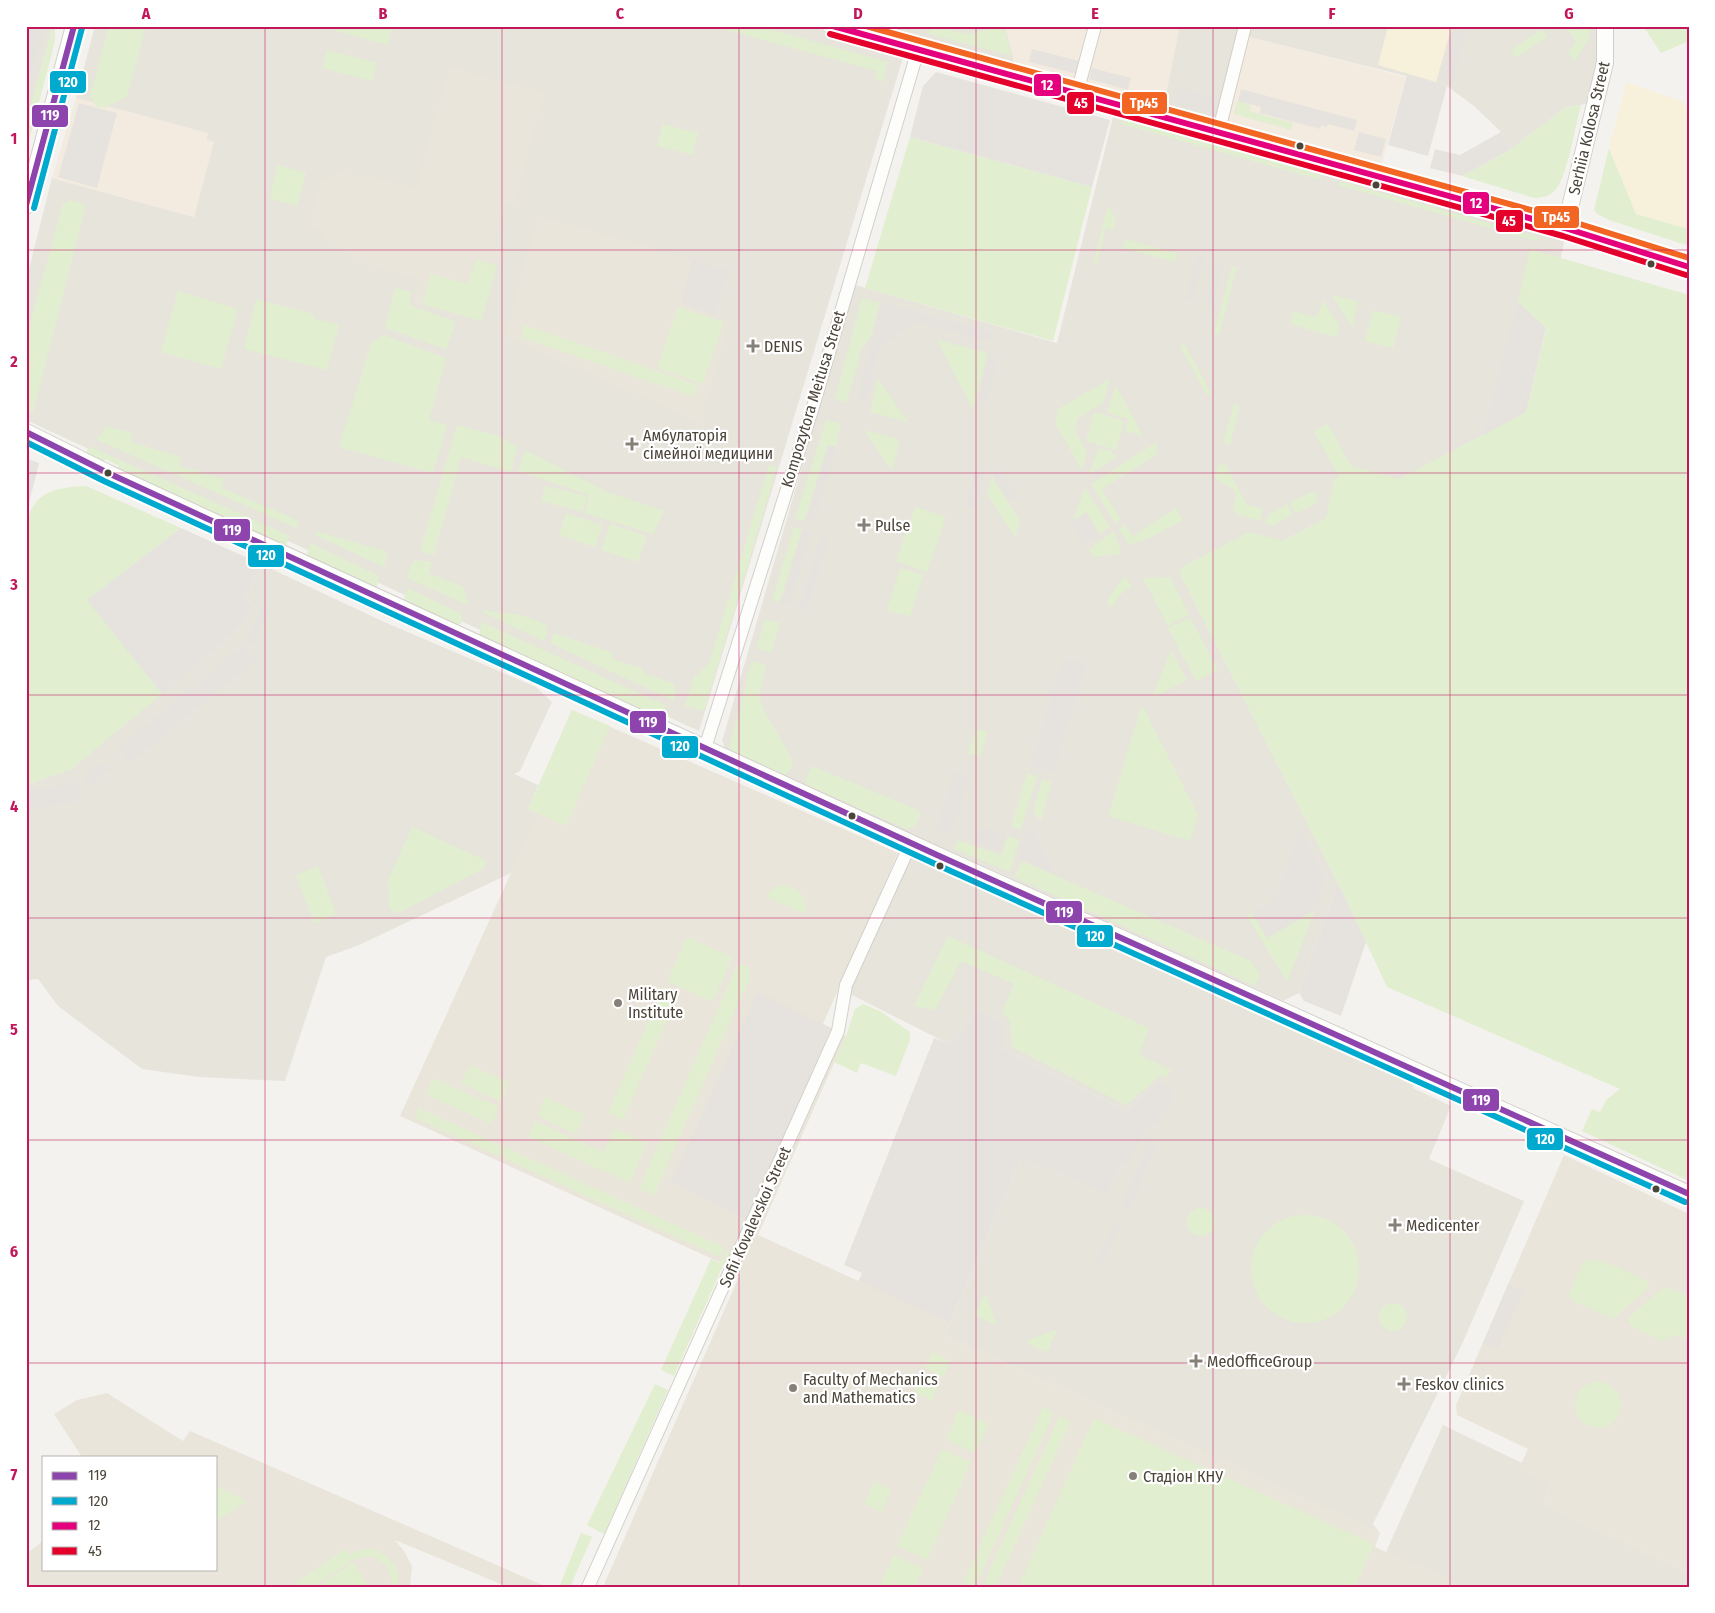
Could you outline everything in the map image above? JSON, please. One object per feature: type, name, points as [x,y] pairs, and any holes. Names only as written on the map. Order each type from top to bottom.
[{"type":"main road","points":[[832,26],[918,50],[1079,87],[1218,134],[1565,228],[1689,267]]},
{"type":"street","points":[[26,206],[74,26]]},
{"type":"street","points":[[1079,87],[1095,26]]},
{"type":"street","points":[[1218,134],[1245,26]]},
{"type":"street","name":"Serhiia Kolosa Street","points":[[1565,228],[1605,62],[1606,26]]},
{"type":"street","name":"Kompozytora Meitusa Street","points":[[705,748],[813,407],[860,241],[918,50]]},
{"type":"street","points":[[26,432],[108,473],[911,843],[1689,1194]]},
{"type":"street","name":"Sofii Kovalevskoi Street","points":[[588,1587],[838,1031],[846,985],[911,843]]},
{"type":"shaded area","points":[[26,26],[53,26],[26,123]]},
{"type":"shaded area","points":[[26,26],[45,26],[32,75],[26,73]]},
{"type":"shaded area","points":[[95,26],[809,26],[905,51],[699,731],[26,420],[26,281],[52,178],[194,217],[213,142],[207,140],[207,133],[76,98]]},
{"type":"shaded area","points":[[832,26],[1245,26],[1218,134]]},
{"type":"shaded area","points":[[1005,26],[1180,26],[1163,109],[1015,66]]},
{"type":"shaded area","points":[[1248,26],[1600,26],[1600,61],[1589,103],[1565,108],[1510,150],[1501,132],[1475,107],[1447,86],[1245,36]]},
{"type":"shaded area","points":[[1454,26],[1467,28],[1453,81],[1440,77]]},
{"type":"shaded area","points":[[1245,36],[1406,77],[1381,167],[1224,123]]},
{"type":"shaded area","points":[[1032,49],[1080,61],[1077,74],[1029,62]]},
{"type":"shaded area","points":[[449,67],[544,92],[514,206],[505,204],[494,245],[502,248],[481,321],[413,302],[420,280],[363,263],[323,236],[322,229],[309,226],[320,181],[341,172],[362,178],[365,174],[417,188]]},
{"type":"shaded area","points":[[1092,68],[1131,78],[1128,90],[1089,79]]},
{"type":"shaded area","points":[[936,72],[1110,120],[1092,187],[910,137],[923,86]]},
{"type":"shaded area","points":[[1407,75],[1447,86],[1428,156],[1388,145]]},
{"type":"shaded area","points":[[1178,87],[1218,98],[1214,115],[1174,104]]},
{"type":"shaded area","points":[[1241,89],[1357,120],[1354,131],[1328,124],[1327,127],[1321,125],[1320,129],[1260,113],[1261,107],[1238,101]]},
{"type":"shaded area","points":[[76,98],[208,133],[207,140],[214,142],[194,217],[52,178]]},
{"type":"shaded area","points":[[79,103],[117,113],[97,188],[58,177]]},
{"type":"shaded area","points":[[1115,109],[1565,238],[1526,412],[1189,591],[1338,883],[1299,993],[1283,1001],[726,750],[722,741],[855,285],[1057,343]]},
{"type":"shaded area","points":[[1359,132],[1386,139],[1381,157],[1354,150]]},
{"type":"shaded area","points":[[1501,132],[1510,150],[1462,176],[1430,168],[1435,149],[1460,155]]},
{"type":"shaded area","points":[[538,215],[693,260],[681,303],[730,321],[700,422],[505,337]]},
{"type":"shaded area","points":[[1197,257],[1204,259],[1193,301],[1186,299]]},
{"type":"shaded area","points":[[693,260],[728,271],[715,315],[681,303]]},
{"type":"shaded area","points":[[1217,262],[1224,264],[1213,306],[1206,304]]},
{"type":"shaded area","points":[[1518,302],[1546,328],[1526,412],[1482,436]]},
{"type":"shaded area","points":[[881,303],[992,332],[990,341],[915,322],[880,348],[867,401],[857,399]]},
{"type":"shaded area","points":[[989,356],[998,358],[986,403],[977,401]]},
{"type":"shaded area","points":[[828,445],[836,447],[814,522],[805,521]]},
{"type":"shaded area","points":[[26,458],[39,463],[26,515]]},
{"type":"shaded area","points":[[999,468],[1019,498],[1011,503],[992,473]]},
{"type":"shaded area","points":[[976,470],[985,473],[974,509],[965,506]]},
{"type":"shaded area","points":[[1086,514],[1099,535],[1084,544],[1071,523]]},
{"type":"shaded area","points":[[181,528],[263,565],[245,600],[254,605],[239,629],[162,694],[87,600]]},
{"type":"shaded area","points":[[803,529],[811,532],[789,605],[781,602]]},
{"type":"shaded area","points":[[821,536],[829,539],[807,611],[799,609]]},
{"type":"shaded area","points":[[263,565],[382,621],[536,687],[552,702],[520,771],[514,774],[538,785],[528,809],[539,814],[511,873],[357,946],[326,957],[285,1081],[199,1077],[142,1069],[58,1006],[38,979],[26,980],[26,785],[71,769],[239,629],[254,605],[245,600]]},
{"type":"shaded area","points":[[262,606],[269,610],[253,645],[246,641]]},
{"type":"shaded area","points":[[244,645],[256,660],[131,763],[119,748]]},
{"type":"shaded area","points":[[1063,657],[1087,665],[1053,773],[1030,766]]},
{"type":"shaded area","points":[[572,710],[898,853],[823,1024],[846,1036],[758,1235],[950,1323],[945,1335],[1380,1533],[1375,1547],[1465,1587],[603,1587],[741,1272],[400,1116],[538,814],[528,809]]},
{"type":"shaded area","points":[[104,760],[111,768],[90,786],[83,778]]},
{"type":"shaded area","points":[[955,771],[970,776],[951,834],[936,829]]},
{"type":"shaded area","points":[[79,782],[82,801],[26,810],[26,791]]},
{"type":"shaded area","points":[[1029,824],[1056,874],[1019,858]]},
{"type":"shaded area","points":[[980,826],[1006,835],[1001,852],[975,843]]},
{"type":"shaded area","points":[[1300,826],[1326,877],[1315,910],[1267,938],[1252,913],[1276,898]]},
{"type":"shaded area","points":[[924,854],[1218,987],[1416,1080],[1413,1088],[1451,1106],[1429,1159],[1524,1201],[1463,1342],[1373,1524],[1380,1533],[945,1335],[1022,1156],[1117,1171],[1128,1165],[1142,1135],[1164,1118],[1159,1081],[1126,1111],[1004,1049],[995,1019],[977,1010],[951,1045],[848,993],[911,857]]},
{"type":"shaded area","points":[[1338,883],[1366,942],[1341,1016],[1304,1001],[1299,993]]},
{"type":"shaded area","points":[[758,992],[831,1028],[747,1220],[671,1182]]},
{"type":"shaded area","points":[[977,1010],[995,1019],[1005,1029],[1004,1049],[1126,1111],[1159,1081],[1175,1092],[1164,1118],[1142,1135],[1128,1165],[1117,1171],[1107,1193],[1022,1156],[950,1323],[858,1282],[862,1273],[844,1265],[934,1038],[951,1044]]},
{"type":"shaded area","points":[[1149,1141],[1157,1145],[1129,1210],[1121,1206]]},
{"type":"shaded area","points":[[1564,1155],[1689,1214],[1689,1574],[1543,1503],[1550,1484],[1518,1470],[1528,1449],[1457,1415],[1456,1405]]},
{"type":"shaded area","points":[[1115,1221],[1121,1224],[1103,1264],[1096,1261]]},
{"type":"shaded area","points":[[1508,1284],[1524,1291],[1497,1349],[1483,1343]]},
{"type":"shaded area","points":[[107,1393],[183,1441],[190,1431],[547,1587],[508,1587],[395,1540],[404,1551],[412,1566],[410,1587],[26,1587],[26,1554],[42,1542],[42,1570],[218,1570],[218,1456],[81,1456],[54,1414],[77,1400]]},
{"type":"shaded area","points":[[1443,1425],[1522,1463],[1519,1470],[1550,1484],[1543,1503],[1689,1574],[1689,1587],[1465,1587],[1386,1552]]},
{"type":"green space","points":[[53,26],[55,26],[55,41],[26,152],[26,123]]},
{"type":"green space","points":[[109,26],[146,26],[127,97],[104,108],[97,107],[90,97]]},
{"type":"green space","points":[[319,26],[393,26],[388,45]]},
{"type":"green space","points":[[712,26],[758,26],[888,62],[883,82],[875,79],[877,71]]},
{"type":"green space","points":[[931,26],[968,34],[1004,26],[1012,56],[929,34]]},
{"type":"green space","points":[[1572,26],[1590,26],[1588,41],[1574,62],[1568,52],[1576,42],[1568,29]]},
{"type":"green space","points":[[1643,26],[1689,26],[1689,41],[1661,53]]},
{"type":"green space","points":[[1542,29],[1547,37],[1516,58],[1511,50]]},
{"type":"green space","points":[[327,50],[377,63],[372,81],[322,68]]},
{"type":"green space","points":[[1237,101],[1251,105],[1250,111],[1293,123],[1291,130],[1234,114]]},
{"type":"green space","points":[[1581,105],[1564,173],[1556,189],[1549,195],[1534,198],[1462,176],[1510,150],[1565,108]]},
{"type":"green space","points":[[1123,119],[1321,175],[1320,180],[1122,124]]},
{"type":"green space","points":[[663,124],[698,133],[693,155],[657,146]]},
{"type":"green space","points":[[910,137],[1092,187],[1053,341],[865,288]]},
{"type":"green space","points":[[1609,148],[1636,214],[1689,229],[1689,246],[1609,220],[1597,214],[1594,210]]},
{"type":"green space","points":[[278,165],[306,173],[297,206],[269,198]]},
{"type":"green space","points":[[1339,181],[1538,237],[1536,241],[1338,185]]},
{"type":"green space","points":[[69,200],[86,205],[33,412],[26,409],[26,338],[63,204]]},
{"type":"green space","points":[[1108,205],[1116,219],[1114,230],[1106,228],[1096,266],[1093,265]]},
{"type":"green space","points":[[1125,239],[1177,253],[1175,262],[1122,248]]},
{"type":"green space","points":[[1530,249],[1689,295],[1689,1181],[1582,1131],[1592,1109],[1600,1112],[1606,1100],[1620,1089],[1387,987],[1338,883],[1180,574],[1182,567],[1249,532],[1283,541],[1326,518],[1334,479],[1339,477],[1314,431],[1328,424],[1353,469],[1356,467],[1399,479],[1526,412],[1546,329],[1518,302]]},
{"type":"green space","points":[[476,259],[497,266],[481,321],[422,304],[431,274],[468,284]]},
{"type":"green space","points":[[1232,266],[1237,267],[1219,335],[1214,334]]},
{"type":"green space","points":[[395,288],[411,292],[409,305],[456,322],[446,349],[385,328]]},
{"type":"green space","points":[[178,291],[238,309],[221,369],[161,352]]},
{"type":"green space","points":[[1332,295],[1358,301],[1352,328]]},
{"type":"green space","points":[[862,298],[880,303],[871,337],[862,347],[847,402],[835,399]]},
{"type":"green space","points":[[256,299],[313,314],[313,318],[339,325],[327,370],[244,349]]},
{"type":"green space","points":[[1322,299],[1339,325],[1336,337],[1290,324],[1294,311],[1313,317],[1320,312]]},
{"type":"green space","points":[[678,307],[724,322],[703,384],[657,368]]},
{"type":"green space","points":[[1373,310],[1401,317],[1393,348],[1365,341]]},
{"type":"green space","points":[[525,325],[698,385],[694,397],[521,337]]},
{"type":"green space","points":[[383,335],[446,358],[429,420],[447,425],[433,473],[339,447],[371,344]]},
{"type":"green space","points":[[937,340],[988,353],[973,410]]},
{"type":"green space","points":[[1184,343],[1211,393],[1207,395],[1180,346]]},
{"type":"green space","points":[[878,378],[908,422],[870,412]]},
{"type":"green space","points":[[1110,379],[1103,403],[1078,418],[1075,431],[1087,452],[1082,470],[1055,423],[1058,409]]},
{"type":"green space","points":[[1116,385],[1143,436],[1125,431],[1128,419],[1107,413]]},
{"type":"green space","points":[[1234,404],[1240,406],[1230,445],[1223,443]]},
{"type":"green space","points":[[1094,412],[1124,421],[1116,450],[1086,441]]},
{"type":"green space","points":[[826,420],[841,424],[836,447],[828,445],[805,521],[795,519]]},
{"type":"green space","points":[[457,425],[499,436],[517,447],[511,472],[461,457],[434,555],[420,551]]},
{"type":"green space","points":[[106,426],[132,433],[131,442],[181,457],[179,466],[224,479],[222,488],[295,519],[298,523],[296,528],[95,439],[100,436]]},
{"type":"green space","points":[[864,430],[900,440],[892,471]]},
{"type":"green space","points":[[1157,442],[1156,455],[1102,489],[1121,519],[1115,523],[1091,484]]},
{"type":"green space","points":[[89,446],[290,536],[285,547],[117,471],[119,466],[105,459],[103,464],[85,456]]},
{"type":"green space","points":[[1099,448],[1111,451],[1116,458],[1089,474]]},
{"type":"green space","points":[[525,450],[607,492],[664,511],[653,534],[585,513],[589,495],[518,471]]},
{"type":"green space","points":[[1219,463],[1226,465],[1247,505],[1263,509],[1260,521],[1237,514],[1233,509],[1236,496],[1233,488],[1220,483],[1215,476]]},
{"type":"green space","points":[[769,465],[777,467],[704,711],[685,706],[694,677],[709,664]]},
{"type":"green space","points":[[992,477],[1020,521],[1015,537],[987,494]]},
{"type":"green space","points":[[86,486],[181,528],[88,600],[162,694],[71,769],[26,785],[26,526],[29,514],[40,498],[55,490]]},
{"type":"green space","points":[[545,486],[587,496],[583,512],[541,501]]},
{"type":"green space","points":[[1085,487],[1110,527],[1100,534],[1086,512],[1073,521]]},
{"type":"green space","points":[[1310,492],[1318,494],[1316,503],[1296,514],[1290,503]]},
{"type":"green space","points":[[1288,504],[1293,515],[1273,526],[1265,523],[1268,515]]},
{"type":"green space","points":[[915,507],[946,517],[927,572],[896,561]]},
{"type":"green space","points":[[1176,508],[1183,520],[1152,537],[1129,545],[1119,529],[1125,525],[1132,536]]},
{"type":"green space","points":[[566,513],[602,525],[595,547],[559,535]]},
{"type":"green space","points":[[610,524],[647,536],[638,562],[601,550]]},
{"type":"green space","points":[[794,527],[802,529],[780,602],[772,600]]},
{"type":"green space","points":[[316,531],[388,552],[384,567],[315,535]]},
{"type":"green space","points":[[1114,531],[1122,554],[1093,557],[1089,549]]},
{"type":"green space","points":[[311,543],[379,576],[377,587],[373,590],[306,557]]},
{"type":"green space","points":[[416,560],[432,562],[428,573],[464,587],[468,605],[407,578],[412,563]]},
{"type":"green space","points":[[900,568],[923,575],[910,617],[887,610]]},
{"type":"green space","points":[[1126,577],[1132,587],[1122,593],[1111,608],[1107,601],[1119,582]]},
{"type":"green space","points":[[1170,577],[1189,614],[1168,626],[1143,578]]},
{"type":"green space","points":[[408,588],[462,614],[461,624],[452,625],[402,603]]},
{"type":"green space","points":[[483,610],[529,618],[546,625],[548,632],[544,641],[482,612]]},
{"type":"green space","points":[[1190,617],[1218,670],[1196,681],[1168,628]]},
{"type":"green space","points":[[765,619],[780,623],[771,653],[757,648]]},
{"type":"green space","points":[[482,622],[667,706],[661,723],[485,643],[479,634]]},
{"type":"green space","points":[[554,633],[613,653],[612,659],[641,668],[645,674],[672,683],[676,689],[674,701],[550,643]]},
{"type":"green space","points":[[1171,650],[1187,680],[1152,698]]},
{"type":"green space","points":[[752,661],[765,665],[766,668],[760,696],[764,710],[793,763],[792,768],[785,775],[731,751],[729,747]]},
{"type":"green space","points":[[1142,705],[1198,815],[1190,841],[1108,816]]},
{"type":"green space","points":[[572,710],[610,726],[566,826],[528,809]]},
{"type":"green space","points":[[976,729],[987,732],[980,757],[968,753]]},
{"type":"green space","points":[[812,766],[918,810],[920,813],[918,822],[915,826],[906,829],[807,785],[805,781]]},
{"type":"green space","points":[[1027,773],[1037,776],[1021,829],[1011,826]]},
{"type":"green space","points":[[1042,780],[1051,782],[1041,821],[1033,812]]},
{"type":"green space","points":[[412,827],[487,861],[483,869],[396,914],[389,908],[388,880]]},
{"type":"green space","points":[[1008,836],[1019,840],[1010,872],[954,849],[958,840],[1001,855]]},
{"type":"green space","points":[[1022,861],[1251,961],[1260,974],[1255,986],[1014,877]]},
{"type":"green space","points":[[318,866],[336,914],[314,923],[296,875]]},
{"type":"green space","points":[[783,885],[794,888],[802,894],[806,903],[806,914],[766,897],[771,889]]},
{"type":"green space","points":[[1315,910],[1287,982],[1247,916],[1252,913],[1267,938]]},
{"type":"green space","points":[[948,936],[1149,1028],[1139,1055],[1171,1070],[1167,1077],[1161,1075],[1126,1105],[1012,1047],[1010,1022],[1002,1011],[1014,984],[961,961],[935,1010],[914,1006]]},
{"type":"green space","points":[[687,937],[732,957],[715,998],[710,1001],[667,981]]},
{"type":"green space","points":[[741,964],[748,967],[751,975],[654,1195],[639,1189],[736,967]]},
{"type":"green space","points":[[664,986],[679,993],[623,1120],[608,1113]]},
{"type":"green space","points":[[863,1004],[880,1011],[910,1032],[910,1040],[896,1076],[861,1063],[857,1073],[834,1062],[846,1036],[855,1009]]},
{"type":"green space","points":[[470,1065],[509,1083],[501,1102],[461,1083]]},
{"type":"green space","points":[[433,1078],[499,1107],[492,1124],[426,1095]]},
{"type":"green space","points":[[545,1097],[585,1115],[576,1134],[537,1115]]},
{"type":"green space","points":[[419,1108],[724,1247],[720,1257],[415,1118]]},
{"type":"green space","points":[[535,1121],[603,1152],[615,1128],[647,1143],[630,1183],[528,1137]]},
{"type":"green space","points":[[1201,1208],[1211,1212],[1215,1222],[1211,1232],[1201,1236],[1191,1232],[1187,1222],[1191,1212]]},
{"type":"green space","points":[[1305,1215],[1326,1219],[1343,1231],[1355,1248],[1359,1269],[1355,1290],[1343,1307],[1326,1319],[1305,1323],[1284,1319],[1267,1307],[1255,1290],[1251,1269],[1255,1248],[1267,1231],[1284,1219]]},
{"type":"green space","points":[[726,1250],[729,1252],[674,1376],[661,1370],[711,1259],[720,1263]]},
{"type":"green space","points":[[1588,1259],[1613,1265],[1648,1282],[1650,1286],[1613,1319],[1573,1301],[1568,1295],[1582,1264]]},
{"type":"green space","points":[[1664,1287],[1689,1296],[1689,1340],[1678,1335],[1662,1341],[1632,1327],[1628,1319]]},
{"type":"green space","points":[[985,1293],[997,1326],[975,1315]]},
{"type":"green space","points":[[1393,1303],[1403,1307],[1407,1317],[1403,1327],[1393,1331],[1383,1327],[1379,1317],[1383,1307]]},
{"type":"green space","points":[[1055,1330],[1057,1331],[1047,1352],[1027,1343],[1028,1340]]},
{"type":"green space","points":[[932,1352],[951,1361],[943,1377],[925,1368]]},
{"type":"green space","points":[[921,1376],[939,1385],[932,1401],[914,1392]]},
{"type":"green space","points":[[1593,1382],[1603,1382],[1617,1392],[1621,1405],[1617,1418],[1611,1424],[1603,1428],[1593,1428],[1579,1418],[1575,1410],[1575,1400],[1585,1386]]},
{"type":"green space","points":[[655,1384],[668,1390],[604,1534],[587,1525]]},
{"type":"green space","points":[[1043,1407],[1054,1413],[975,1587],[961,1587]]},
{"type":"green space","points":[[959,1410],[989,1424],[975,1453],[946,1439]]},
{"type":"green space","points":[[1059,1416],[1071,1421],[996,1587],[982,1587]]},
{"type":"green space","name":"Стадіон КНУ","points":[[1094,1418],[1374,1544],[1355,1587],[1018,1587]]},
{"type":"green space","points":[[942,1449],[971,1462],[927,1560],[897,1546]]},
{"type":"green space","points":[[874,1482],[891,1490],[882,1512],[864,1504]]},
{"type":"green space","points":[[218,1487],[247,1501],[218,1520]]},
{"type":"green space","points":[[581,1533],[592,1537],[570,1587],[559,1587]]},
{"type":"green space","points":[[368,1548],[381,1553],[392,1561],[398,1573],[398,1587],[391,1587],[391,1576],[384,1563],[369,1556],[353,1560],[313,1587],[289,1587],[345,1549],[349,1554]]},
{"type":"green space","points":[[894,1555],[923,1568],[915,1587],[879,1587]]},
{"type":"green space","points":[[353,1562],[370,1587],[317,1587]]},
{"type":"sand","points":[[1388,26],[1452,26],[1436,82],[1378,65]]},
{"type":"sand","points":[[1626,82],[1683,102],[1689,113],[1689,229],[1636,214],[1609,148]]},
{"type":"transit line","name":"119","points":[[26,205],[74,26]]},
{"type":"transit line","name":"12","points":[[833,26],[1565,228],[1689,267]]},
{"type":"transit line","name":"Тр45","points":[[866,26],[1567,220],[1689,258]]},
{"type":"transit line","name":"120","points":[[34,208],[82,28]]},
{"type":"transit line","name":"45","points":[[830,34],[1563,236],[1686,275]]},
{"type":"transit line","name":"119","points":[[26,432],[108,473],[937,855],[1689,1194]]},
{"type":"transit line","name":"120","points":[[26,442],[104,481],[933,863],[1685,1202]]},
{"type":"place","name":"DENIS","points":[[753,346]]},
{"type":"place","name":"Амбулаторія сімейної медицини","points":[[632,444]]},
{"type":"place","name":"Pulse","points":[[864,525]]},
{"type":"place","name":"Military Institute","points":[[618,1003]]},
{"type":"place","name":"Medicenter","points":[[1395,1225]]},
{"type":"place","name":"MedOfficeGroup","points":[[1196,1361]]},
{"type":"place","name":"Feskov clinics","points":[[1404,1384]]},
{"type":"place","name":"Faculty of Mechanics and Mathematics","points":[[793,1388]]},
{"type":"place","name":"Стадіон КНУ","points":[[1133,1476]]}]
